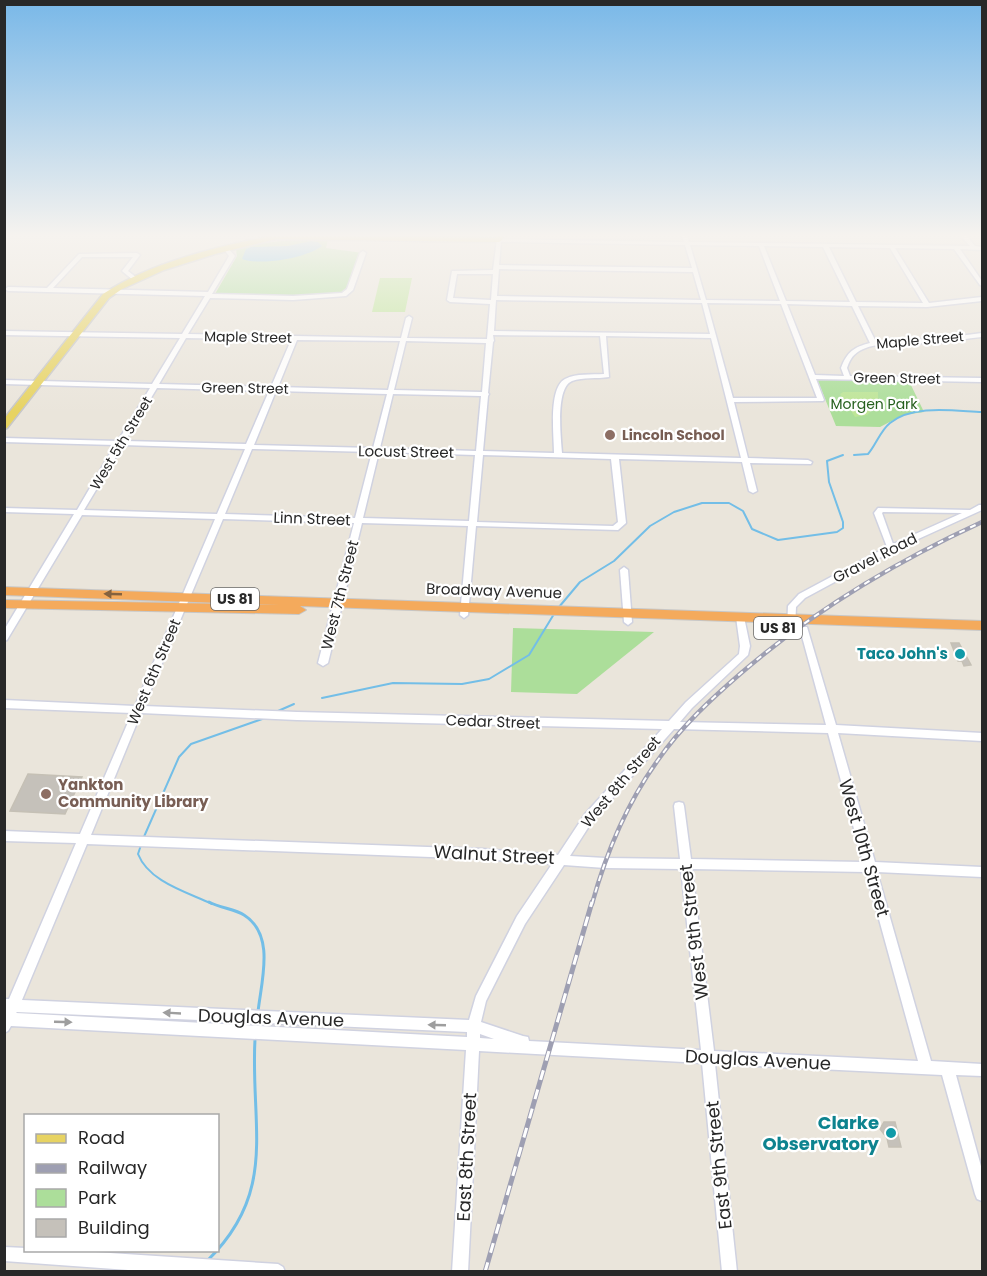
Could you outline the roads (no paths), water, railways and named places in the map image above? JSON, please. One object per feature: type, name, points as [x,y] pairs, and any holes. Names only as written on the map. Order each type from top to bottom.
[{"type":"highway","name":"Broadway Avenue","points":[[4,591],[184,602],[627,617],[982,635]]},
{"type":"highway","name":"Broadway Avenue","points":[[4,604],[184,602]]},
{"type":"highway","name":"Broadway Avenue","points":[[795,625],[982,626]]},
{"type":"main road","points":[[4,426],[108,295]]},
{"type":"street","points":[[194,295],[293,298],[345,295]]},
{"type":"street","name":"West 5th Street","points":[[4,638],[209,295]]},
{"type":"street","points":[[452,295],[451,302],[494,300],[705,301],[927,305],[982,299]]},
{"type":"street","points":[[465,611],[495,295]]},
{"type":"street","points":[[703,295],[747,460],[753,491]]},
{"type":"street","points":[[731,400],[821,400],[780,295]]},
{"type":"street","points":[[849,295],[874,344]]},
{"type":"street","points":[[921,295],[927,305]]},
{"type":"street","name":"West 7th Street","points":[[323,663],[409,318]]},
{"type":"street","name":"Maple Street","points":[[4,333],[404,340],[603,334],[714,336]]},
{"type":"street","points":[[558,456],[557,396],[565,382],[607,376],[603,334]]},
{"type":"street","name":"Maple Street","points":[[848,378],[844,368],[846,359],[859,349],[874,344],[935,341],[982,334]]},
{"type":"street","name":"West 6th Street","points":[[6,1022],[9,1005],[83,840],[295,338]]},
{"type":"street","name":"Green Street","points":[[812,377],[982,380]]},
{"type":"street","name":"Green Street","points":[[4,382],[486,394]]},
{"type":"street","name":"Locust Street","points":[[4,440],[376,452],[807,462]]},
{"type":"street","name":"Linn Street","points":[[4,510],[473,524],[620,526],[622,523],[615,458]]},
{"type":"street","name":"Gravel Road","points":[[795,625],[792,606],[802,596],[891,548],[982,507]]},
{"type":"street","points":[[891,548],[878,513],[881,510],[970,512]]},
{"type":"street","points":[[624,570],[627,617]]},
{"type":"street","name":"West 8th Street","points":[[474,1026],[480,1000],[521,920],[589,817],[669,726],[743,655],[745,646],[741,622]]},
{"type":"street","name":"West 10th Street","points":[[795,625],[831,729],[926,1067]]},
{"type":"street","name":"Cedar Street","points":[[4,704],[256,715],[831,729],[982,737]]},
{"type":"street","name":"West 9th Street","points":[[679,806],[708,1058]]},
{"type":"street","name":"Walnut Street","points":[[4,837],[168,841],[686,865],[869,867],[982,872]]},
{"type":"street","name":"Douglas Avenue","points":[[9,1005],[230,1023]]},
{"type":"street","name":"Douglas Avenue","points":[[6,1022],[474,1026],[534,1046]]},
{"type":"street","name":"Douglas Avenue","points":[[279,1025],[474,1043],[708,1058],[982,1070]]},
{"type":"street","name":"East 8th Street","points":[[460,1272],[474,1026]]},
{"type":"street","name":"East 9th Street","points":[[708,1058],[730,1272]]},
{"type":"street","points":[[947,1068],[982,1194]]},
{"type":"street","points":[[4,1254],[278,1272]]},
{"type":"waterway","points":[[854,455],[868,454],[890,423],[910,413],[935,410],[982,412]]},
{"type":"waterway","points":[[559,607],[580,582],[614,561],[650,526],[674,512],[702,503],[729,503],[743,511],[752,529],[778,540],[837,532],[843,528],[843,522],[829,482],[827,461],[843,455]]},
{"type":"waterway","points":[[322,698],[393,683],[462,684],[489,679],[529,655],[554,614]]},
{"type":"waterway","points":[[278,711],[294,704]]},
{"type":"waterway","points":[[143,839],[179,757],[191,744],[265,718]]},
{"type":"waterway","points":[[141,845],[138,854],[143,864],[151,872],[170,885],[212,904]]},
{"type":"waterway","points":[[209,902],[244,915],[254,924],[260,934],[264,960],[258,1012]]},
{"type":"waterway","points":[[219,1247],[230,1235],[244,1209],[253,1183],[257,1129],[255,1039]]},
{"type":"waterway","points":[[207,1261],[215,1252]]},
{"type":"railway","points":[[592,904],[611,847],[637,793],[667,748],[707,704],[796,629],[856,589],[886,571],[982,522]]},
{"type":"railway","points":[[485,1272],[592,902]]},
{"type":"place","name":"Lincoln School","points":[[610,435]]},
{"type":"place","name":"Taco John's","points":[[960,654]]},
{"type":"place","name":"Yankton Community Library","points":[[46,794]]},
{"type":"place","name":"Clarke Observatory","points":[[891,1133]]},
{"type":"park label","name":"Morgen Park","points":[[874,404]]}]
